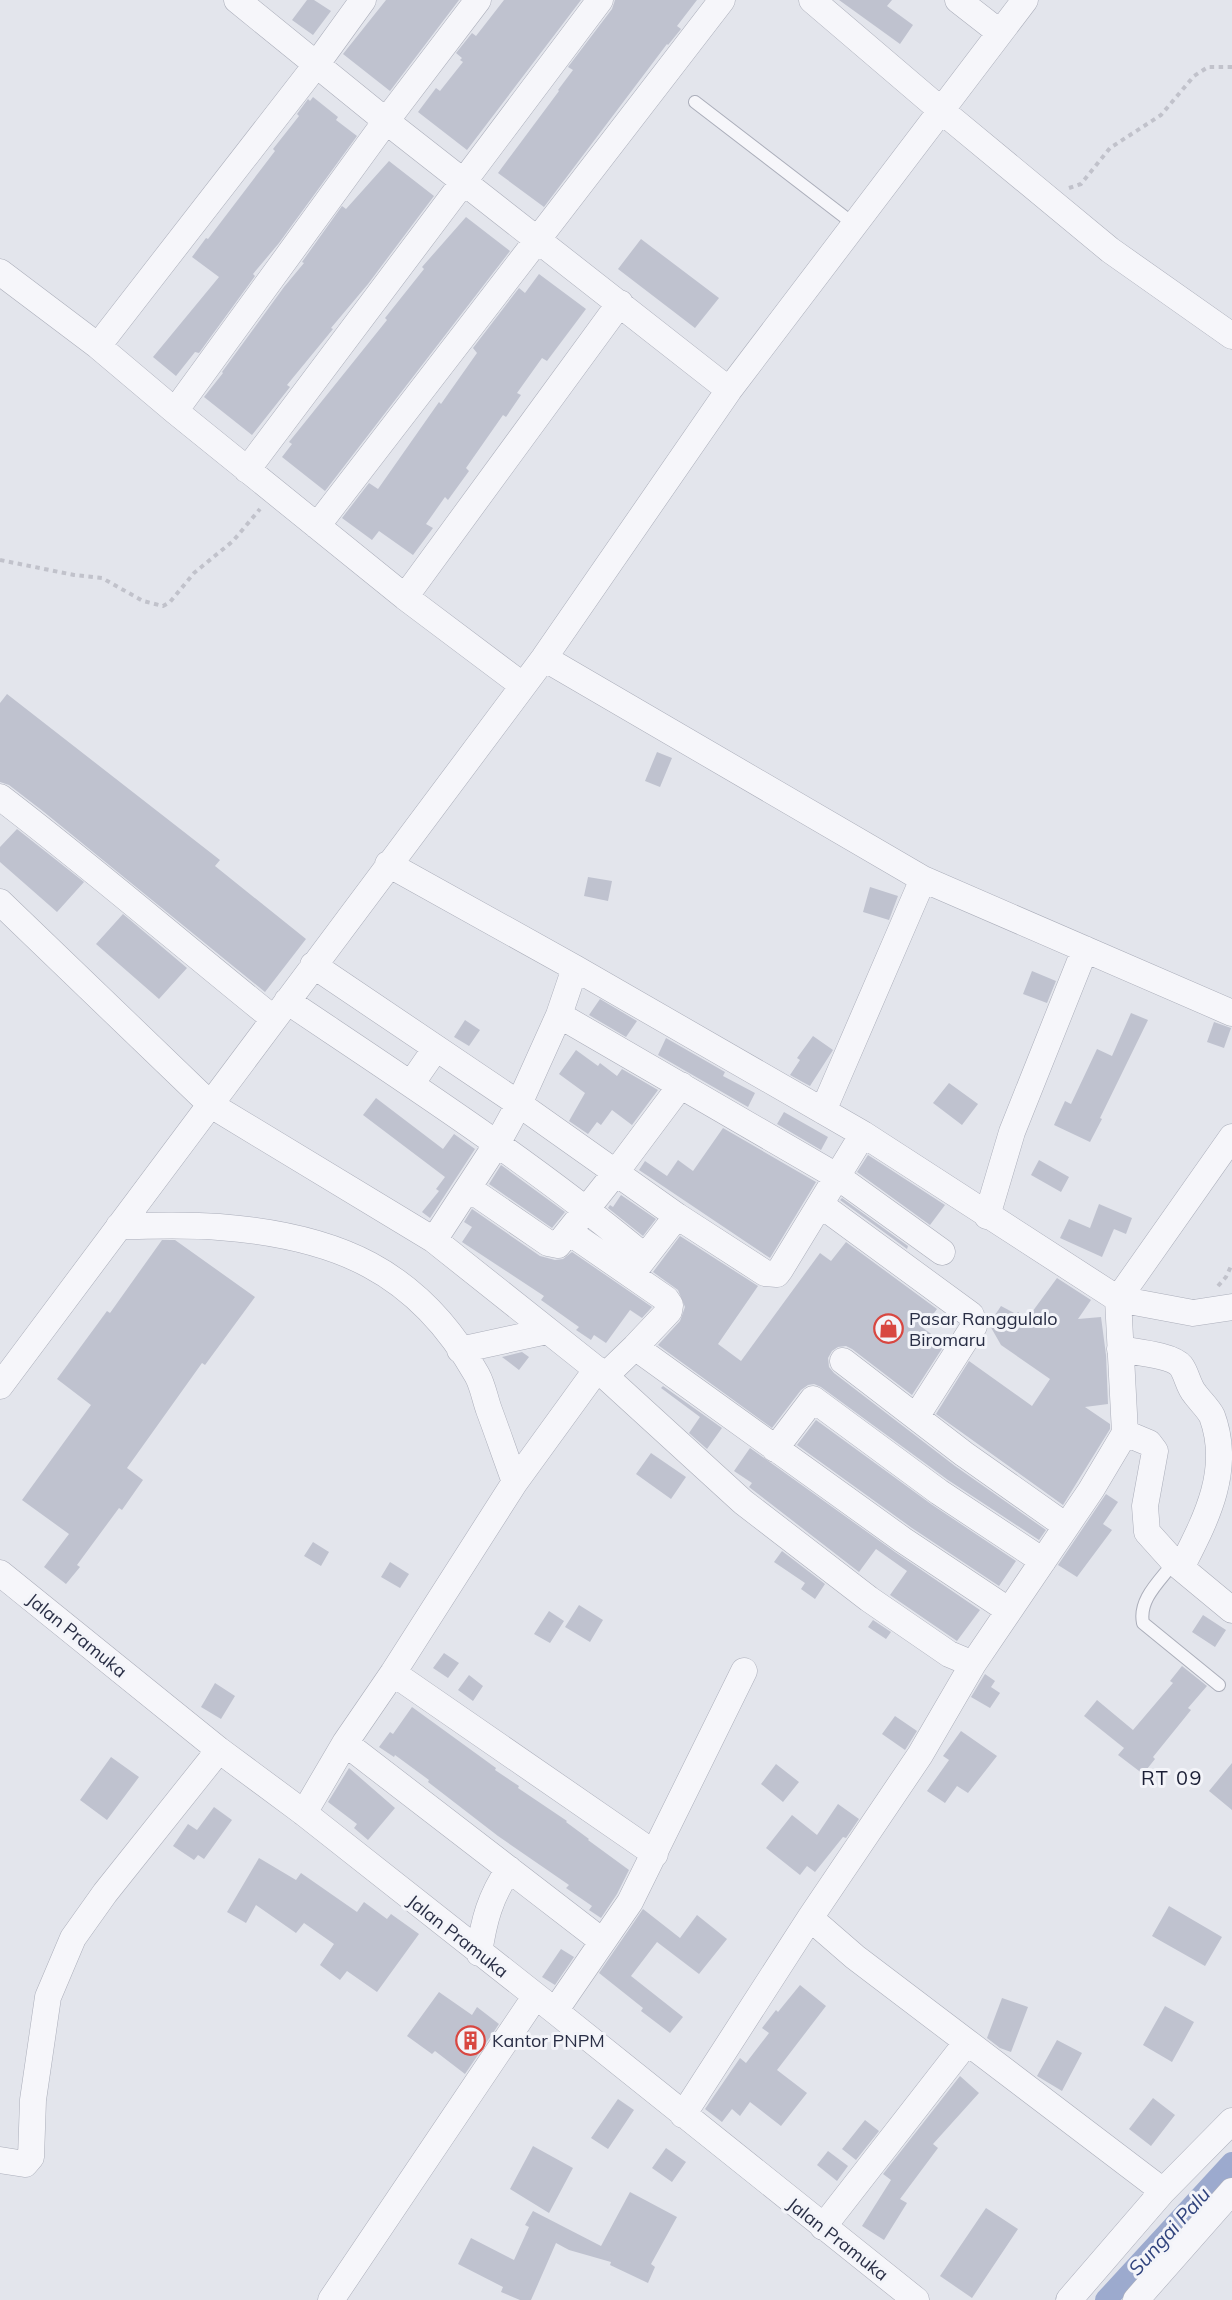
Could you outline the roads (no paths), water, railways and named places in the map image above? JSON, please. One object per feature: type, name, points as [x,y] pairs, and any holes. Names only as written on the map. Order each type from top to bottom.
[{"type":"street","points":[[237,0],[386,121],[729,390]]},
{"type":"street","points":[[98,346],[316,65],[363,0]]},
{"type":"street","points":[[175,411],[386,121],[478,0]]},
{"type":"street","points":[[247,470],[600,0]]},
{"type":"street","points":[[317,526],[722,0]]},
{"type":"street","points":[[812,0],[1110,250],[1232,336]]},
{"type":"street","points":[[958,0],[999,32]]},
{"type":"street","points":[[0,1386],[544,658],[729,390],[1025,0]]},
{"type":"street","points":[[0,272],[98,346],[405,597],[522,685]]},
{"type":"street","points":[[405,597],[620,303]]},
{"type":"street","points":[[544,658],[923,879],[1232,1013]]},
{"type":"street","points":[[0,797],[70,850],[159,926],[280,1010],[411,1084],[498,1142],[586,1208],[670,1305],[669,1311],[635,1347],[601,1373],[515,1482],[393,1673],[345,1743],[304,1813]]},
{"type":"street","points":[[388,864],[575,968],[863,1134],[1118,1299],[1193,1314],[1232,1307]]},
{"type":"street","points":[[823,1111],[923,879]]},
{"type":"street","points":[[0,902],[211,1105],[434,1240],[601,1373],[743,1502],[869,1599],[949,1654],[973,1664]]},
{"type":"street","points":[[987,1216],[1012,1132],[1085,950]]},
{"type":"street","points":[[313,965],[759,1270],[773,1274],[780,1270],[863,1134]]},
{"type":"street","points":[[434,1240],[498,1142],[519,1104],[559,1015],[575,968]]},
{"type":"street","points":[[559,1015],[838,1177],[942,1252]]},
{"type":"street","points":[[411,1084],[436,1048]]},
{"type":"street","points":[[468,1188],[552,1245],[560,1244],[681,1085]]},
{"type":"street","points":[[683,2115],[810,1918],[920,1755],[973,1664],[1043,1561],[1125,1433],[1118,1299],[1232,1137]]},
{"type":"street","points":[[821,1204],[971,1314],[974,1326],[916,1417]]},
{"type":"street","points":[[638,1266],[677,1216]]},
{"type":"street","points":[[119,1226],[218,1227],[280,1234],[333,1248],[371,1264],[398,1281],[426,1304],[478,1377],[515,1482]]},
{"type":"street","points":[[569,1232],[638,1266]]},
{"type":"street","points":[[460,1350],[547,1331]]},
{"type":"street","points":[[635,1347],[903,1540],[1008,1610]]},
{"type":"street","points":[[1120,1349],[1169,1358],[1180,1365],[1190,1388],[1211,1414],[1220,1437],[1223,1461],[1213,1506],[1178,1564]]},
{"type":"street","points":[[843,1361],[1066,1526]]},
{"type":"street","points":[[775,1449],[813,1399],[939,1492],[1043,1561]]},
{"type":"street","points":[[1125,1433],[1149,1443],[1155,1451],[1145,1506],[1147,1532],[1178,1564],[1232,1610]]},
{"type":"street","name":"Jalan Pramuka","points":[[0,1573],[219,1750],[304,1813],[916,2300]]},
{"type":"street","points":[[331,2300],[545,2004],[602,1941],[630,1902],[744,1671]]},
{"type":"street","points":[[393,1673],[655,1854]]},
{"type":"street","points":[[345,1743],[602,1941]]},
{"type":"street","points":[[0,2160],[25,2164],[32,2157],[33,2100],[48,1997],[73,1938],[105,1893],[219,1750]]},
{"type":"street","points":[[479,1953],[484,1920],[508,1869]]},
{"type":"street","points":[[810,1918],[855,1957],[1163,2191]]},
{"type":"street","points":[[823,2227],[967,2042]]},
{"type":"street","points":[[1069,2300],[1163,2191],[1232,2121]]},
{"type":"street","points":[[1136,2300],[1232,2192]]},
{"type":"lane","points":[[694,102],[855,225]]},
{"type":"lane","points":[[1178,1564],[1144,1601],[1141,1613],[1143,1623],[1219,1684]]},
{"type":"waterway","name":"Sungai Palu","points":[[1106,2300],[1232,2163]]},
{"type":"place","name":"Pasar Ranggulalo Biromaru","points":[[888,1328]]},
{"type":"place","name":"Kantor PNPM","points":[[471,2040]]},
{"type":"district","name":"RT 09","points":[[1172,1777]]}]
